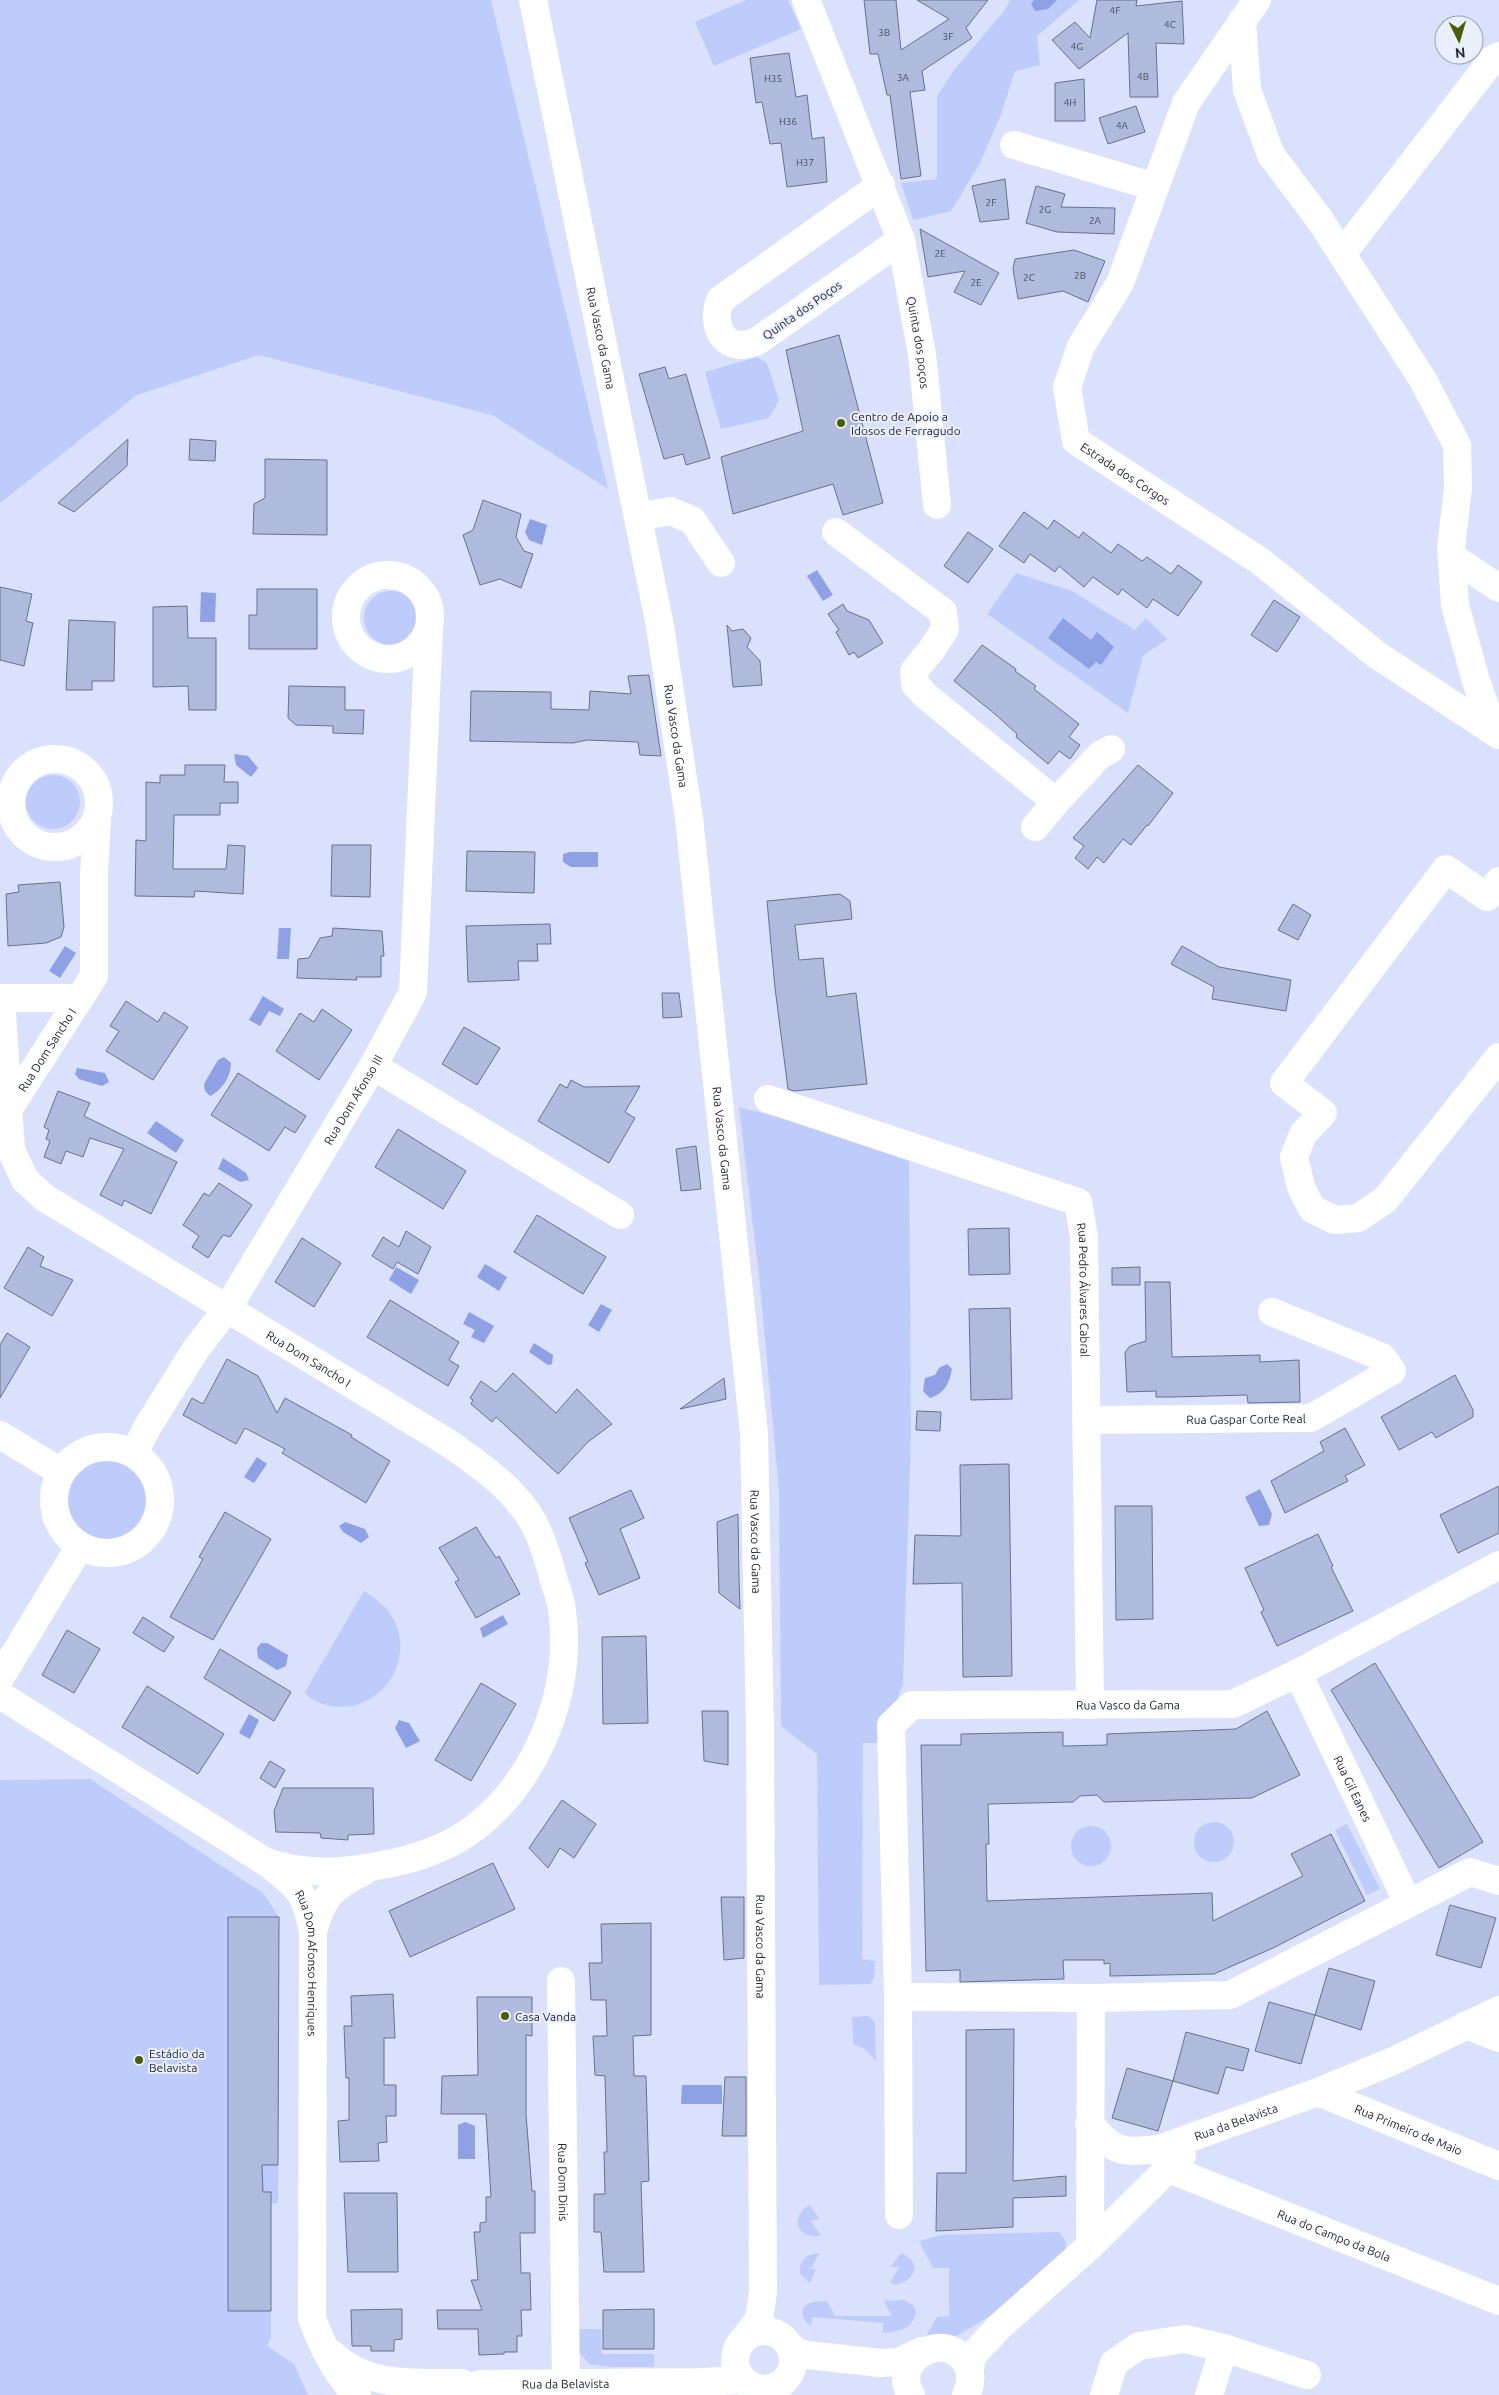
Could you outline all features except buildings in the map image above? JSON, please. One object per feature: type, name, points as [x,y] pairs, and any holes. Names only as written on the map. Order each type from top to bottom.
[{"type":"street","name":"Rua Vasco da Gama","points":[[533,0],[660,626],[689,818],[754,1433],[760,1740],[762,2292]]},
{"type":"street","points":[[806,0],[881,185],[901,240]]},
{"type":"street","points":[[1250,11],[1247,90],[1271,155],[1320,220],[1423,380],[1456,445],[1458,489],[1452,557],[1455,605],[1476,681],[1497,733]]},
{"type":"street","name":"Estrada dos Corgos","points":[[1250,11],[1186,104],[1120,283],[1081,346],[1067,387],[1076,441],[1260,561],[1377,655],[1497,733]]},
{"type":"street","points":[[1342,254],[1493,59],[1499,56]]},
{"type":"street","points":[[1014,145],[1155,187]]},
{"type":"street","name":"Quinta dos Poços","points":[[881,185],[720,300],[716,312],[718,330],[726,339],[738,346],[754,342],[901,240]]},
{"type":"street","name":"Quinta dos poços","points":[[901,240],[922,354],[937,505]]},
{"type":"street","points":[[638,517],[670,511],[692,520],[721,563]]},
{"type":"street","points":[[836,532],[943,612],[945,629],[914,671],[914,684],[926,696],[1056,802]]},
{"type":"street","points":[[1452,557],[1499,588]]},
{"type":"street","points":[[396,575],[410,580],[421,590],[428,602],[430,613],[429,628],[424,640],[413,651],[402,658],[386,660],[374,657],[361,650],[351,638],[346,624],[346,610],[350,596],[359,586],[371,578],[396,575]]},
{"type":"street","name":"Rua Dom Afonso III","points":[[134,1453],[148,1426],[196,1349],[227,1309],[373,1066],[413,992],[429,628]]},
{"type":"street","points":[[402,658],[418,664],[426,698]]},
{"type":"street","points":[[1035,826],[1100,755],[1111,748]]},
{"type":"street","name":"Rua Dom Sancho I","points":[[67,845],[52,847],[36,843],[24,835],[12,816],[10,801],[12,788],[20,775],[31,765],[46,759],[70,761],[86,771],[95,784],[99,802],[94,876],[94,976],[10,1107],[11,1150],[25,1180],[46,1198],[450,1444],[493,1475],[529,1515],[549,1564],[562,1610],[564,1664],[551,1720],[531,1761],[505,1800],[477,1826],[446,1846],[410,1860],[374,1867]]},
{"type":"street","points":[[67,845],[84,836],[97,817]]},
{"type":"street","points":[[67,845],[84,852],[94,876]]},
{"type":"street","points":[[1499,881],[1487,897],[1446,869],[1284,1083],[1323,1113],[1303,1134],[1294,1157],[1301,1187],[1312,1210],[1335,1220],[1358,1218],[1385,1200],[1499,1057]]},
{"type":"street","points":[[10,1107],[1,998],[80,998]]},
{"type":"street","points":[[373,1066],[620,1215]]},
{"type":"street","name":"Rua Pedro Álvares Cabral","points":[[768,1099],[1078,1202],[1084,1237],[1090,1705]]},
{"type":"street","name":"Rua Gaspar Corte Real","points":[[1086,1420],[1311,1418],[1392,1371],[1382,1357],[1272,1312]]},
{"type":"street","points":[[0,1434],[61,1472]]},
{"type":"street","points":[[101,1446],[120,1447],[134,1453],[148,1463],[157,1478],[161,1496],[159,1515],[147,1536],[131,1548],[119,1552],[99,1553],[80,1546],[71,1539],[59,1523],[54,1504],[56,1483],[61,1472],[84,1451],[101,1446]]},
{"type":"street","points":[[0,1678],[80,1546]]},
{"type":"street","name":"Rua Vasco da Gama","points":[[899,2215],[898,1997],[891,1725],[912,1705],[1233,1704],[1298,1673],[1499,1565]]},
{"type":"street","name":"Rua Gil Eanes","points":[[1298,1673],[1408,1902]]},
{"type":"street","name":"Rua Dom Afonso Henriques","points":[[0,1695],[266,1862],[296,1885],[308,1905],[313,1932],[312,2318],[321,2343],[342,2363],[353,2387]]},
{"type":"street","points":[[266,1862],[288,1869],[314,1872],[344,1872],[374,1867]]},
{"type":"street","points":[[313,1932],[319,1910],[328,1894],[345,1880],[374,1867]]},
{"type":"street","points":[[898,1997],[1091,1998],[1230,1995],[1408,1902],[1470,1872],[1499,1881]]},
{"type":"street","name":"Rua Dom Dinis","points":[[562,1981],[566,2383]]},
{"type":"street","points":[[1090,2246],[1091,1998]]},
{"type":"street","name":"Rua da Belavista","points":[[999,2327],[1090,2246],[1202,2134],[1318,2092],[1393,2061],[1499,2010]]},
{"type":"street","points":[[1466,2025],[1499,2038]]},
{"type":"street","name":"Rua Primeiro de Maio","points":[[1318,2092],[1499,2166]]},
{"type":"street","points":[[1089,2124],[1109,2145],[1131,2152],[1159,2150],[1202,2134]]},
{"type":"street","name":"Rua do Campo da Bola","points":[[1169,2169],[1499,2301]]},
{"type":"street","points":[[762,2292],[769,2320],[787,2342],[794,2362],[792,2371],[783,2383]]},
{"type":"street","points":[[664,2382],[707,2374],[721,2366],[740,2345],[759,2319],[762,2292]]},
{"type":"street","points":[[909,2395],[898,2388],[882,2382],[807,2374],[796,2375],[772,2389],[762,2390],[749,2386],[742,2380],[735,2365],[740,2345],[763,2331],[778,2334],[797,2352],[808,2355],[880,2363],[899,2362],[934,2350],[958,2346],[999,2327]]},
{"type":"street","points":[[968,2387],[972,2356],[999,2327]]},
{"type":"street","points":[[1104,2395],[1114,2363],[1139,2346],[1185,2339],[1224,2348],[1306,2375]]},
{"type":"street","points":[[1209,2395],[1224,2348]]},
{"type":"street","points":[[909,2395],[906,2380],[907,2370],[912,2360],[934,2350],[957,2352],[965,2360],[968,2387]]},
{"type":"street","points":[[353,2387],[376,2380],[481,2384]]},
{"type":"street","points":[[664,2382],[742,2380]]},
{"type":"street","name":"Rua da Belavista","points":[[438,2395],[481,2384],[664,2382]]},
{"type":"street","points":[[353,2387],[381,2395]]},
{"type":"shaded area","points":[[0,0],[491,0],[608,489],[492,415],[259,355],[137,395],[0,503]]},
{"type":"shaded area","points":[[746,0],[788,0],[801,29],[714,66],[695,22]]},
{"type":"shaded area","points":[[1010,0],[1079,0],[1037,36],[1040,65],[1015,71],[1001,114],[980,163],[951,211],[913,220],[901,183],[937,179],[937,96],[954,70],[1005,10]]},
{"type":"shaded area","points":[[1034,0],[1057,0],[1048,9],[1035,11],[1031,4]]},
{"type":"shaded area","points":[[757,357],[767,363],[779,400],[769,418],[721,429],[705,372]]},
{"type":"shaded area","points":[[530,519],[547,525],[542,545],[529,540],[525,532]]},
{"type":"shaded area","points":[[817,570],[833,595],[823,601],[807,576]]},
{"type":"shaded area","points":[[1016,573],[1072,591],[1135,630],[1146,618],[1167,639],[1143,656],[1128,713],[987,614]]},
{"type":"shaded area","points":[[391,591],[401,593],[410,599],[416,608],[418,618],[416,628],[410,637],[401,643],[391,645],[381,643],[372,637],[366,628],[364,618],[366,608],[372,599],[381,593]]},
{"type":"shaded area","points":[[201,592],[216,593],[215,622],[200,622]]},
{"type":"shaded area","points":[[1063,618],[1091,640],[1097,632],[1114,647],[1101,665],[1096,662],[1089,669],[1048,638]]},
{"type":"shaded area","points":[[234,754],[248,756],[258,768],[251,777],[236,765]]},
{"type":"shaded area","points":[[53,775],[63,777],[72,783],[78,792],[80,802],[78,812],[72,821],[63,827],[53,829],[43,827],[34,821],[28,812],[26,802],[28,792],[34,783],[43,777]]},
{"type":"shaded area","points":[[570,852],[598,852],[598,867],[571,867],[563,862],[563,854]]},
{"type":"shaded area","points":[[279,928],[291,928],[289,959],[277,959]]},
{"type":"shaded area","points":[[65,946],[76,953],[60,978],[49,971]]},
{"type":"shaded area","points":[[263,996],[284,1009],[280,1016],[269,1011],[260,1026],[249,1020]]},
{"type":"shaded area","points":[[224,1057],[231,1063],[228,1078],[222,1087],[210,1096],[205,1091],[204,1084],[218,1060]]},
{"type":"shaded area","points":[[77,1068],[105,1073],[109,1082],[102,1086],[79,1079],[75,1074]]},
{"type":"shaded area","points":[[739,1107],[909,1152],[911,1435],[903,1684],[881,1743],[863,1743],[862,1959],[875,1961],[874,1978],[870,1984],[819,1985],[817,1754],[781,1726],[779,1491],[760,1284]]},
{"type":"shaded area","points":[[156,1121],[184,1140],[176,1153],[147,1133]]},
{"type":"shaded area","points":[[223,1158],[246,1173],[249,1180],[240,1182],[218,1169]]},
{"type":"shaded area","points":[[485,1264],[507,1277],[499,1291],[477,1277]]},
{"type":"shaded area","points":[[396,1267],[419,1280],[411,1294],[389,1280]]},
{"type":"shaded area","points":[[601,1304],[612,1310],[599,1332],[588,1325]]},
{"type":"shaded area","points":[[469,1312],[494,1326],[484,1343],[471,1337],[475,1330],[463,1324]]},
{"type":"shaded area","points":[[534,1343],[553,1355],[552,1364],[548,1365],[529,1352]]},
{"type":"shaded area","points":[[947,1364],[952,1369],[948,1383],[943,1391],[930,1398],[923,1391],[925,1378],[935,1375],[939,1368]]},
{"type":"shaded area","points":[[257,1457],[267,1464],[254,1483],[244,1477]]},
{"type":"shaded area","points":[[105,1460],[121,1463],[134,1472],[143,1485],[146,1501],[143,1517],[134,1530],[121,1539],[105,1542],[89,1539],[76,1530],[67,1517],[64,1501],[67,1485],[76,1472],[89,1463]]},
{"type":"shaded area","points":[[1260,1489],[1272,1514],[1269,1525],[1259,1526],[1245,1497]]},
{"type":"shaded area","points":[[345,1522],[365,1529],[369,1537],[361,1543],[343,1532],[339,1526]]},
{"type":"shaded area","points":[[364,1591],[387,1609],[396,1624],[400,1641],[399,1657],[394,1672],[386,1686],[360,1704],[344,1707],[318,1702],[309,1697],[305,1692]]},
{"type":"shaded area","points":[[503,1615],[508,1624],[483,1638],[480,1628]]},
{"type":"shaded area","points":[[261,1643],[267,1643],[288,1655],[286,1666],[277,1670],[258,1658],[257,1648]]},
{"type":"shaded area","points":[[249,1714],[259,1720],[250,1739],[239,1733]]},
{"type":"shaded area","points":[[399,1720],[409,1723],[420,1741],[406,1748],[395,1728]]},
{"type":"shaded area","name":"Estádio da Belavista","points":[[90,1779],[263,1893],[279,1917],[278,2203],[271,2204],[271,2337],[267,2346],[294,2364],[308,2395],[0,2395],[0,1780]]},
{"type":"shaded area","points":[[1214,1822],[1228,1828],[1234,1842],[1228,1856],[1214,1862],[1200,1856],[1194,1842],[1200,1828]]},
{"type":"shaded area","points":[[1347,1824],[1380,1889],[1367,1895],[1335,1830]]},
{"type":"shaded area","points":[[1091,1826],[1105,1832],[1111,1846],[1105,1860],[1091,1866],[1077,1860],[1071,1846],[1077,1832]]},
{"type":"shaded area","points":[[869,2016],[875,2022],[876,2061],[864,2048],[853,2044],[852,2017]]},
{"type":"shaded area","points":[[682,2085],[722,2085],[722,2104],[681,2104]]},
{"type":"shaded area","points":[[465,2122],[475,2126],[475,2159],[458,2159],[458,2125]]},
{"type":"shaded area","points":[[810,2205],[819,2219],[811,2221],[821,2236],[808,2235],[799,2228],[798,2220],[800,2215]]},
{"type":"shaded area","points":[[1059,2232],[1066,2242],[1065,2258],[1003,2308],[958,2335],[921,2346],[937,2317],[949,2316],[949,2268],[933,2268],[919,2241],[941,2235]]},
{"type":"shaded area","points":[[819,2253],[811,2269],[816,2269],[810,2283],[800,2274],[802,2261],[810,2255]]},
{"type":"shaded area","points":[[901,2253],[912,2261],[914,2270],[908,2279],[896,2285],[890,2283],[899,2267],[891,2267]]},
{"type":"shaded area","points":[[904,2300],[913,2305],[916,2312],[912,2323],[899,2330],[883,2333],[883,2323],[812,2317],[811,2326],[804,2318],[802,2311],[810,2303],[827,2301],[835,2316],[892,2316],[884,2301]]},
{"type":"shaded area","points":[[578,2329],[601,2329],[602,2354],[654,2354],[654,2367],[611,2367],[589,2364],[579,2352]]},
{"type":"place","name":"Centro de Apoio a Idosos de Ferragudo","points":[[841,423]]},
{"type":"place","name":"Casa Vanda","points":[[505,2016]]},
{"type":"place","name":"Estádio da Belavista","points":[[139,2060]]}]
